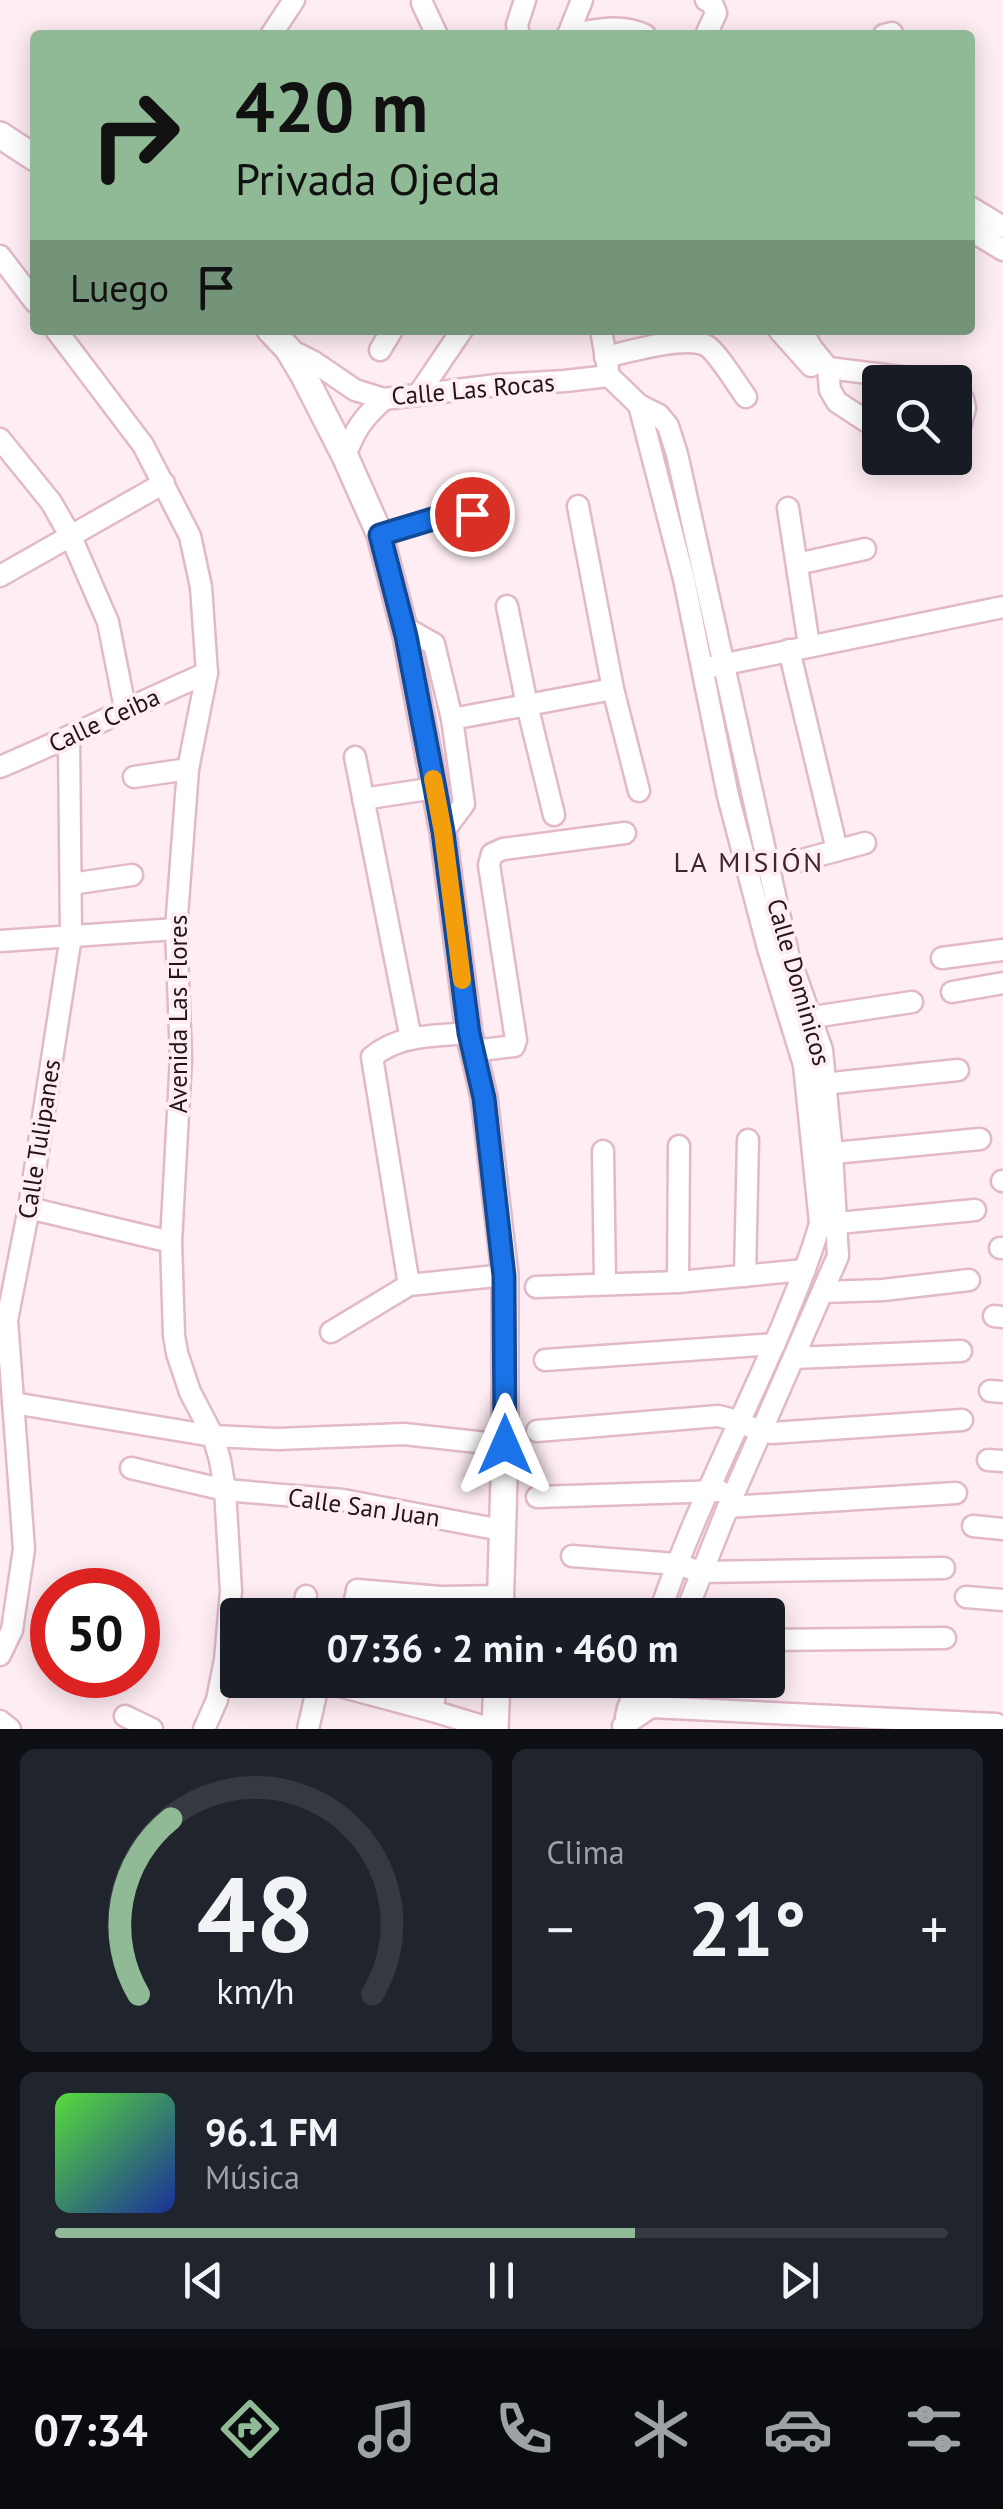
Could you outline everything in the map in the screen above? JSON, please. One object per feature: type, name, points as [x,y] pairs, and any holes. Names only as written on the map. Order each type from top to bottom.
[{"type":"main road","points":[[0,135],[30,155]]},
{"type":"main road","points":[[274,335],[304,374],[380,535],[404,627],[443,832],[471,1042],[484,1098],[504,1276],[500,1598]]},
{"type":"main road","points":[[493,1729],[496,1698]]},
{"type":"street","points":[[274,30],[294,0]]},
{"type":"street","points":[[518,30],[525,0]]},
{"type":"street","points":[[570,30],[582,0]]},
{"type":"street","points":[[706,0],[716,13],[708,30]]},
{"type":"street","points":[[422,3],[435,30]]},
{"type":"street","points":[[975,212],[1002,242]]},
{"type":"street","points":[[975,233],[1002,242]]},
{"type":"street","points":[[0,256],[30,295]]},
{"type":"street","name":"Avenida Las Flores","points":[[60,335],[143,445],[164,482],[190,536],[201,587],[207,673],[188,769],[176,929],[182,1058],[171,1242],[177,1353],[190,1392],[213,1436],[226,1490],[231,1598]]},
{"type":"street","points":[[380,350],[389,335]]},
{"type":"street","points":[[418,395],[459,335]]},
{"type":"street","points":[[601,335],[607,366]]},
{"type":"street","points":[[784,335],[829,379],[862,379]]},
{"type":"street","points":[[804,335],[838,402],[862,418]]},
{"type":"street","name":"Calle Las Rocas","points":[[288,350],[356,390],[384,399],[607,366],[655,337],[708,347],[746,397]]},
{"type":"street","name":"Calle Dominicos","points":[[607,366],[639,404],[659,415],[668,426],[677,454],[724,664],[758,870]]},
{"type":"street","points":[[345,456],[364,417],[384,399]]},
{"type":"street","name":"Calle Dominicos","points":[[639,404],[684,579],[728,796],[758,870],[800,1019],[804,1065],[816,1085],[822,1154],[820,1223],[805,1270],[665,1598]]},
{"type":"street","points":[[0,438],[51,502],[71,537],[108,622],[125,708]]},
{"type":"street","points":[[0,576],[164,482]]},
{"type":"street","points":[[578,506],[613,689],[639,790]]},
{"type":"street","points":[[788,508],[796,564],[799,648],[837,850]]},
{"type":"street","points":[[380,535],[436,518],[472,514]]},
{"type":"street","points":[[796,564],[864,549]]},
{"type":"street","points":[[507,606],[554,815]]},
{"type":"street","points":[[702,668],[1003,607]]},
{"type":"street","points":[[404,627],[434,644],[452,718],[464,804],[443,832]]},
{"type":"street","name":"Calle Ceiba","points":[[0,767],[207,673]]},
{"type":"street","points":[[452,718],[613,689]]},
{"type":"street","name":"Calle Tulipanes","points":[[0,1654],[12,1630],[24,1550],[9,1414],[7,1320],[30,1208],[71,936],[69,738]]},
{"type":"street","points":[[355,757],[411,1038]]},
{"type":"street","points":[[134,777],[188,769]]},
{"type":"street","points":[[363,799],[435,788]]},
{"type":"street","points":[[409,1285],[372,1057],[387,1045],[411,1038],[514,1046],[489,865],[492,854],[625,832]]},
{"type":"street","points":[[798,861],[865,843]]},
{"type":"street","points":[[71,884],[132,875]]},
{"type":"street","points":[[0,941],[176,929]]},
{"type":"street","points":[[942,958],[1003,950]]},
{"type":"street","points":[[952,992],[1003,984]]},
{"type":"street","points":[[800,1019],[912,1002]]},
{"type":"street","points":[[816,1085],[958,1070]]},
{"type":"street","points":[[822,1154],[980,1139]]},
{"type":"street","points":[[746,1276],[748,1140]]},
{"type":"street","points":[[678,1282],[679,1146]]},
{"type":"street","points":[[603,1151],[605,1283]]},
{"type":"street","name":"Calle Dominicos","points":[[691,1598],[838,1256],[838,1224],[822,1154]]},
{"type":"street","points":[[30,1208],[171,1242]]},
{"type":"street","points":[[838,1224],[974,1210]]},
{"type":"street","points":[[536,1287],[678,1282],[805,1270]]},
{"type":"street","points":[[331,1332],[409,1285],[504,1276]]},
{"type":"street","points":[[823,1292],[970,1280]]},
{"type":"street","points":[[545,1360],[774,1344]]},
{"type":"street","points":[[794,1358],[961,1352]]},
{"type":"street","points":[[9,1414],[213,1436],[278,1439],[404,1434],[505,1445]]},
{"type":"street","points":[[537,1431],[718,1416],[772,1433],[962,1420]]},
{"type":"street","name":"Calle San Juan","points":[[131,1468],[226,1490],[343,1500],[502,1530]]},
{"type":"street","points":[[537,1496],[710,1491],[731,1499],[956,1494]]},
{"type":"street","points":[[974,1526],[1003,1528]]},
{"type":"street","points":[[572,1556],[676,1564],[701,1572],[944,1568]]},
{"type":"street","points":[[355,1598],[357,1590],[399,1598]]},
{"type":"street","points":[[966,1597],[1003,1600]]},
{"type":"street","points":[[785,1640],[945,1638]]},
{"type":"street","name":"Avenida Las Flores","points":[[204,1729],[220,1692]]},
{"type":"street","points":[[308,1729],[322,1698]]},
{"type":"street","points":[[387,1698],[493,1729]]},
{"type":"street","points":[[434,1711],[435,1698]]},
{"type":"street","points":[[651,1706],[654,1698]]},
{"type":"street","points":[[625,1721],[651,1706],[1003,1727]]},
{"type":"street","points":[[124,1716],[152,1729]]},
{"type":"street","points":[[0,1721],[10,1729]]},
{"type":"slow traffic","points":[[433,779],[462,980]]},
{"type":"district","name":"LA MISIÓN","points":[[749,861]]},
{"type":"route","points":[[472,514],[436,518],[380,535],[406,636],[435,788],[469,1033],[484,1098],[504,1276],[505,1445]]}]
